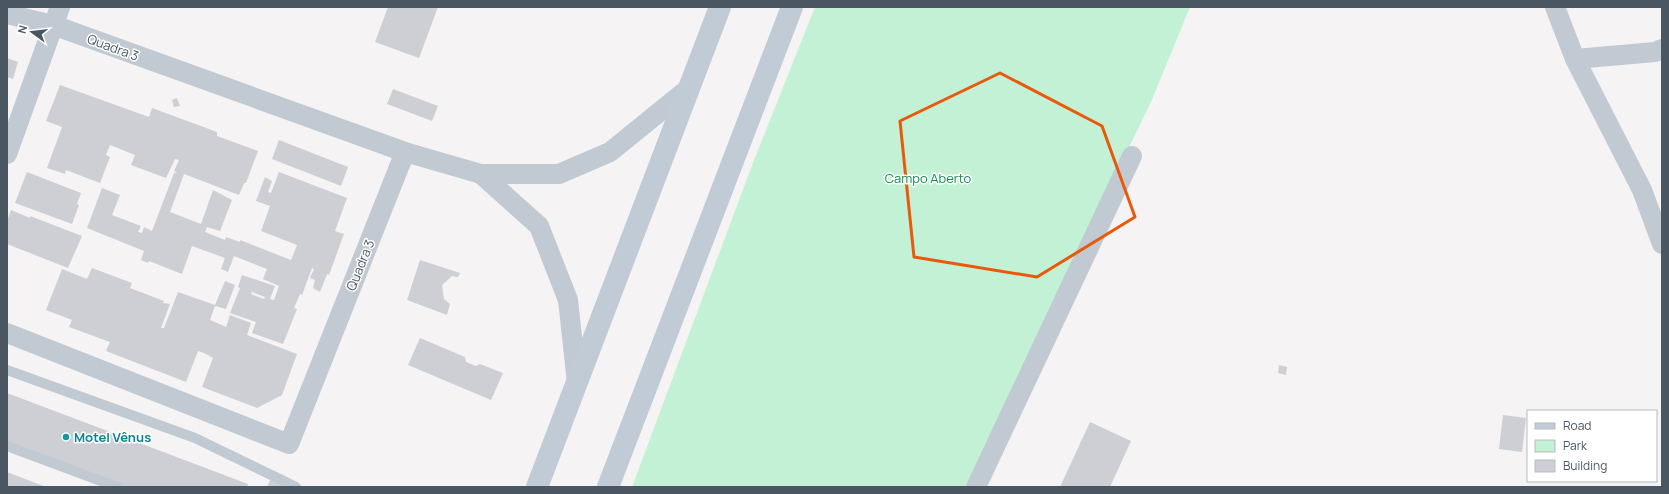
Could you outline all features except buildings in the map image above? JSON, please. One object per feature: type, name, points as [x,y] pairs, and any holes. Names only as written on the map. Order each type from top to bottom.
[{"type":"street","points":[[537,487],[720,7]]},
{"type":"street","points":[[1555,7],[1575,59],[1642,190],[1662,244]]},
{"type":"street","points":[[608,487],[788,9]]},
{"type":"street","name":"Quadra 3","points":[[7,14],[56,16],[405,152],[289,444],[7,333]]},
{"type":"street","points":[[7,154],[56,16]]},
{"type":"street","points":[[1575,59],[1655,52],[1662,49]]},
{"type":"street","points":[[405,152],[481,174],[560,174],[610,152],[689,88]]},
{"type":"street","points":[[976,487],[1132,156]]},
{"type":"street","points":[[481,174],[540,226],[568,300],[577,383]]},
{"type":"lane","points":[[7,370],[195,438],[296,487]]},
{"type":"lane","points":[[7,446],[117,487]]},
{"type":"highlighted area","points":[[1000,73],[1102,126],[1135,217],[1037,277],[914,257],[900,121]]},
{"type":"green space","name":"Campo Aberto","points":[[815,7],[1190,7],[1151,102],[965,487],[632,487],[751,168]]},
{"type":"place","name":"Motel Vênus","points":[[66,437]]}]
